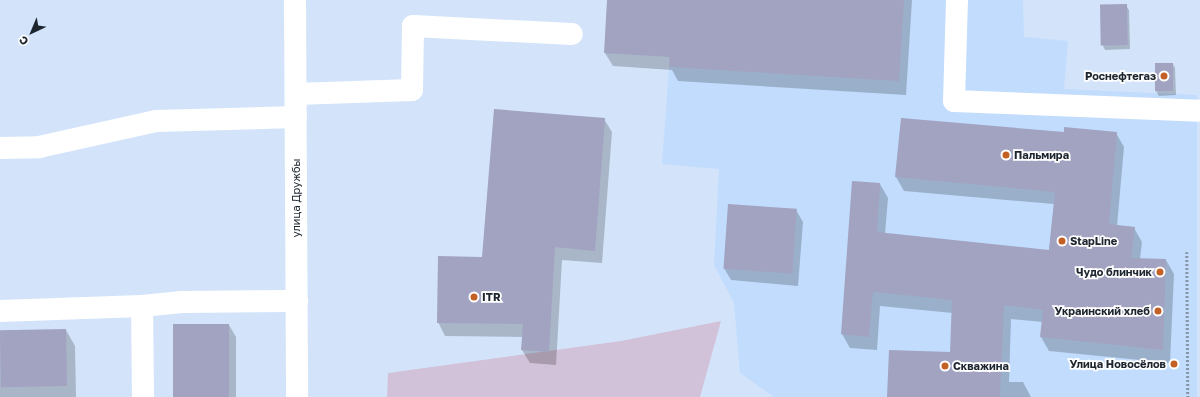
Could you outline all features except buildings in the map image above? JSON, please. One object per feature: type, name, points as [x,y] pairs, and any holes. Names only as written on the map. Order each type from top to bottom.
[{"type":"street","name":"улица Дружбы","points":[[295,0],[297,397]]},
{"type":"street","points":[[957,0],[954,101],[1200,111]]},
{"type":"street","points":[[296,94],[412,90],[412,26],[572,34]]},
{"type":"street","points":[[0,148],[39,147],[156,122],[296,118]]},
{"type":"street","points":[[0,311],[142,306],[182,302],[297,301]]},
{"type":"street","points":[[142,306],[143,397]]},
{"type":"path","points":[[1187,252],[1188,397]]},
{"type":"shaded area","points":[[674,0],[1023,0],[1024,37],[1068,41],[1064,89],[1197,95],[1197,397],[774,397],[740,373],[734,303],[714,265],[719,169],[662,164]]},
{"type":"shaded area","points":[[721,321],[700,397],[387,397],[388,373],[621,341]]},
{"type":"place","name":"Роснефтегаз","points":[[1164,76]]},
{"type":"place","name":"Пальмира","points":[[1006,155]]},
{"type":"place","name":"StapLine","points":[[1062,241]]},
{"type":"place","name":"Чудо блинчик","points":[[1160,272]]},
{"type":"place","name":"ITR","points":[[474,297]]},
{"type":"place","name":"Украинский хлеб","points":[[1158,311]]},
{"type":"place","name":"Улица Новосёлов","points":[[1174,364]]},
{"type":"place","name":"Скважина","points":[[945,366]]}]
